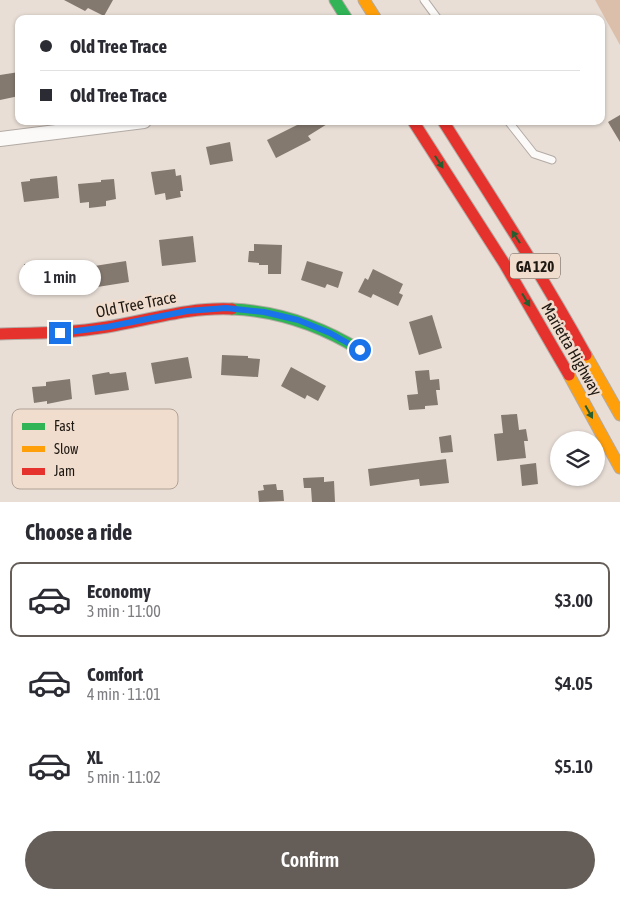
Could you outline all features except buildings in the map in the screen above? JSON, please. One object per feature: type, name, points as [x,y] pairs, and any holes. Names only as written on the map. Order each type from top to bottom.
[{"type":"main road","points":[[335,0],[344,15]]},
{"type":"main road","points":[[364,0],[371,15]]},
{"type":"main road","name":"Marietta Highway","points":[[416,125],[504,263],[620,468]]},
{"type":"main road","name":"Marietta Highway","points":[[445,125],[537,270],[620,415]]},
{"type":"main road","name":"Old Tree Trace","points":[[0,334],[60,333],[107,327],[187,311],[226,308],[264,312],[298,320],[330,333],[360,350]]},
{"type":"street","points":[[0,140],[114,125]]},
{"type":"lane","points":[[424,0],[435,15]]},
{"type":"lane","points":[[511,125],[534,154],[552,160]]},
{"type":"shaded area","points":[[595,0],[620,0],[620,45],[605,15]]},
{"type":"traffic: fast","points":[[335,0],[344,15]]},
{"type":"traffic: fast","points":[[232,309],[266,313],[299,321],[345,341],[360,350]]},
{"type":"traffic: slow","points":[[364,0],[373,15]]},
{"type":"traffic: slow","points":[[586,355],[620,415]]},
{"type":"traffic: slow","points":[[569,375],[620,468]]},
{"type":"traffic: jam","points":[[416,125],[504,263],[569,375]]},
{"type":"traffic: jam","points":[[446,125],[534,266],[586,355]]},
{"type":"traffic: jam","points":[[0,334],[81,330],[185,312],[232,309]]},
{"type":"route","points":[[60,333],[107,327],[187,311],[226,308],[264,312],[298,320],[330,333],[360,350]]}]
